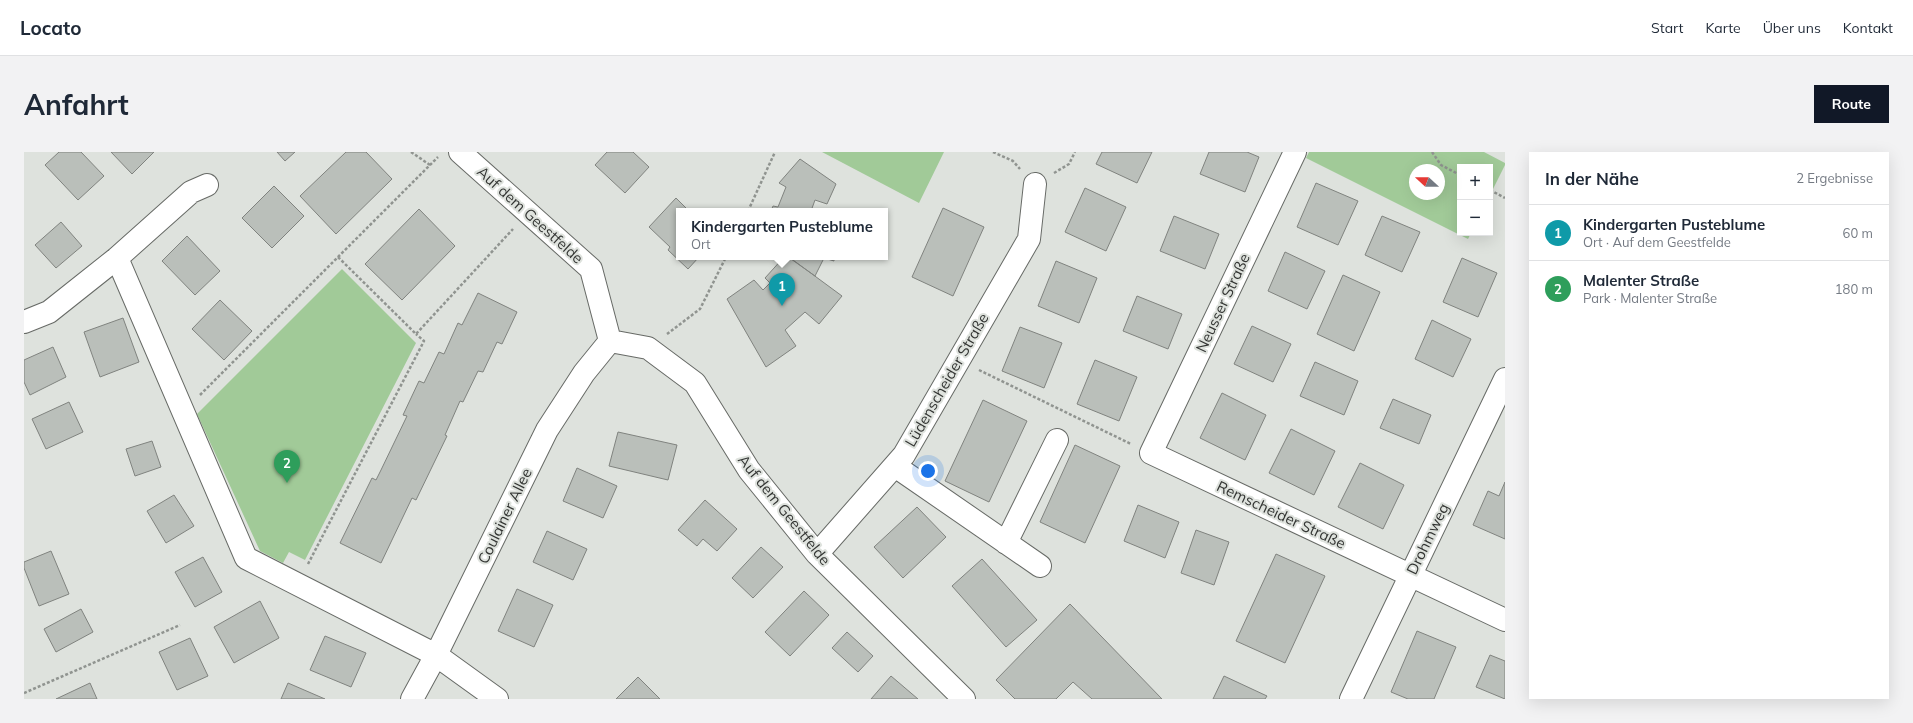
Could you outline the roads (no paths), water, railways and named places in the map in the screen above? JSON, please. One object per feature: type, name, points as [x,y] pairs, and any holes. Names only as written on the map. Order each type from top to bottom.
[{"type":"street","name":"Auf dem Geestfelde","points":[[460,152],[590,269],[610,341],[648,348],[695,383],[749,470],[817,554],[964,699]]},
{"type":"street","name":"Neusser Straße","points":[[1151,453],[1294,152]]},
{"type":"street","points":[[24,322],[49,312],[117,258],[186,196],[207,184]]},
{"type":"street","name":"Lüdenscheider Straße","points":[[817,554],[904,455],[1029,239],[1035,184]]},
{"type":"street","points":[[117,258],[246,558],[436,655],[497,699]]},
{"type":"street","name":"Coulainer Allee","points":[[412,699],[436,655],[547,430],[584,373],[610,341]]},
{"type":"street","name":"Drohmweg","points":[[1351,699],[1505,379]]},
{"type":"street","points":[[1006,543],[1056,440]]},
{"type":"street","name":"Remscheider Straße","points":[[1151,453],[1505,620]]},
{"type":"street","points":[[895,466],[1040,566]]},
{"type":"place","name":"Kindergarten Pusteblume","points":[[782,306]]},
{"type":"place","name":"Malenter Straße","points":[[287,483]]}]
